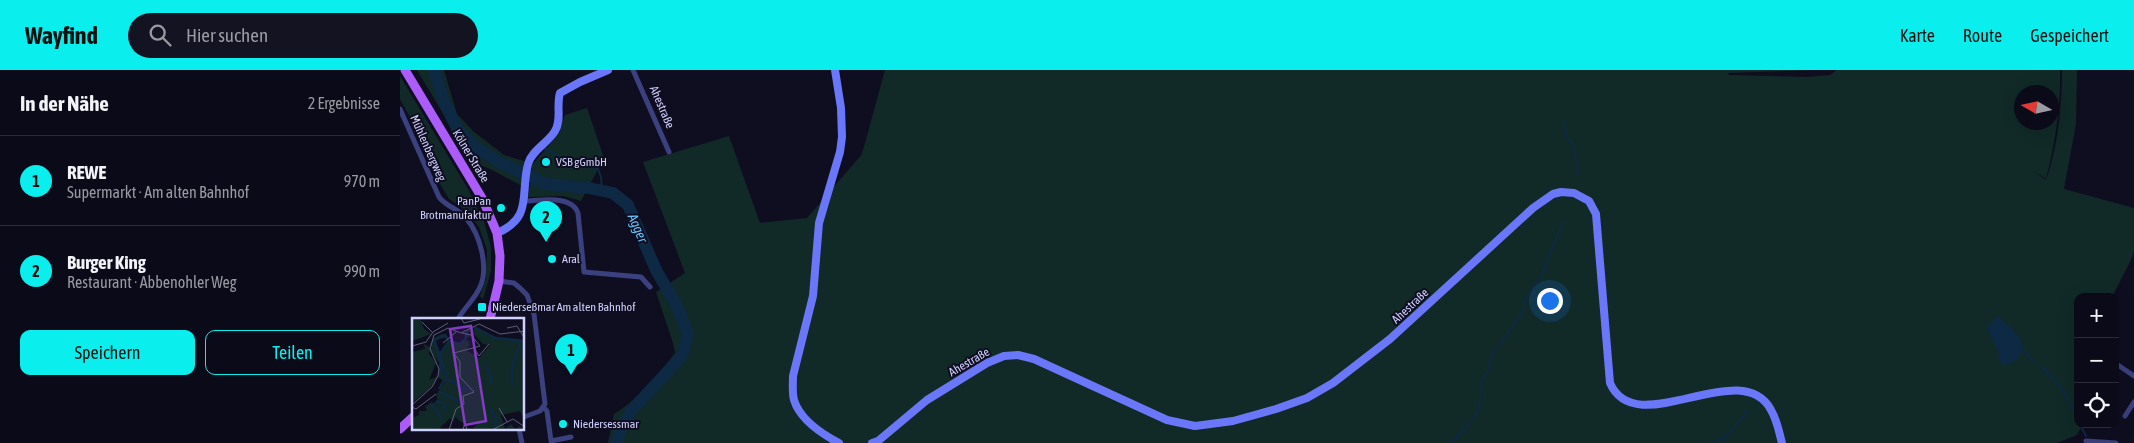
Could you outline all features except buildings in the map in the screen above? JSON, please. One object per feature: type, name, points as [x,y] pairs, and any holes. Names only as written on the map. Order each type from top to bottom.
[{"type":"main road","name":"Kölner Straße","points":[[405,70],[477,190],[497,233],[500,256],[499,281],[490,318]]},
{"type":"main road","points":[[497,233],[513,225],[518,218],[526,188],[530,158],[554,132],[558,118],[558,99],[563,90],[608,70]]},
{"type":"main road","points":[[835,70],[841,108],[841,144],[819,223],[813,296],[793,376],[793,388],[794,400],[802,414],[815,428],[839,443]]},
{"type":"main road","name":"Ahestraße","points":[[872,443],[878,441],[927,400],[987,363],[1004,356],[1018,355],[1034,359],[1166,420],[1195,426],[1233,421],[1307,398],[1333,383],[1390,339],[1533,208],[1553,194],[1560,192],[1574,193],[1589,201],[1596,214],[1610,383],[1613,392],[1622,402],[1639,410],[1671,406],[1710,396],[1733,393],[1750,394],[1761,399],[1771,409],[1782,443]]},
{"type":"main road","points":[[400,429],[412,418]]},
{"type":"street","name":"Ahestraße","points":[[633,70],[669,152]]},
{"type":"street","name":"Mühlenbergweg","points":[[400,109],[439,197],[465,217],[472,226],[482,251],[480,286],[459,318]]},
{"type":"street","points":[[523,201],[561,201],[576,207],[584,272],[641,277],[650,287]]},
{"type":"street","points":[[499,281],[514,283],[527,295],[534,314],[545,398],[540,411],[525,417]]},
{"type":"street","points":[[2119,366],[2134,376]]},
{"type":"street","points":[[2125,416],[2134,402]]},
{"type":"street","points":[[543,407],[547,411],[551,441],[571,437]]},
{"type":"street","points":[[519,430],[522,443]]},
{"type":"street","points":[[2087,443],[2086,441],[2116,443]]},
{"type":"green space","points":[[417,70],[444,70],[457,114],[473,131],[504,155],[524,161],[522,186],[472,162]]},
{"type":"green space","points":[[885,70],[1818,70],[1728,73],[1729,75],[1807,77],[1830,75],[1837,70],[2060,70],[2059,106],[2059,85],[2014,85],[2014,130],[2056,130],[2046,179],[2032,170],[2046,180],[2054,154],[2057,130],[2059,130],[2062,70],[2077,70],[2076,124],[2064,189],[2134,208],[2134,251],[2114,293],[2074,293],[2074,428],[2081,428],[2077,435],[2057,443],[608,443],[614,414],[640,394],[675,353],[656,292],[685,273],[643,162],[729,136],[760,223],[807,218],[862,154]]},
{"type":"green space","points":[[400,76],[468,189],[484,222],[491,247],[491,271],[483,299],[480,296],[486,279],[487,250],[479,227],[467,211],[449,199],[436,177],[430,154],[400,99]]},
{"type":"green space","points":[[587,108],[604,158],[581,201],[563,196],[528,197],[532,165],[559,133],[565,115]]},
{"type":"water","points":[[1998,316],[2016,333],[2022,347],[2017,359],[2004,366],[1987,326]]},
{"type":"waterway","name":"Agger","points":[[434,70],[445,104],[458,130],[476,147],[497,161],[546,184],[589,188],[613,193],[628,205],[656,270],[677,306],[688,334],[682,356],[631,411],[620,432],[617,443]]},
{"type":"waterway","points":[[1564,121],[1567,139],[1572,142],[1579,174]]},
{"type":"waterway","points":[[544,147],[546,150],[563,158]]},
{"type":"waterway","points":[[574,162],[598,169],[601,177],[602,191]]},
{"type":"waterway","points":[[1451,443],[1464,430],[1479,409],[1482,380],[1489,369],[1492,354],[1518,320],[1523,310],[1525,299],[1540,278],[1563,222]]},
{"type":"waterway","points":[[2022,348],[2034,362]]},
{"type":"waterway","points":[[2041,366],[2063,391],[2074,411]]},
{"type":"waterway","points":[[1711,443],[1724,438],[1748,412]]},
{"type":"waterway","points":[[2082,428],[2086,436]]},
{"type":"place","name":"VSB gGmbH","points":[[546,162]]},
{"type":"place","name":"PanPan Brotmanufaktur","points":[[501,208]]},
{"type":"place","name":"Burger King","points":[[546,242]]},
{"type":"place","name":"Aral","points":[[552,259]]},
{"type":"place","name":"Niederseßmar Am alten Bahnhof","points":[[482,307]]},
{"type":"place","name":"REWE","points":[[571,375]]},
{"type":"place","name":"Niedersessmar","points":[[563,424]]}]
